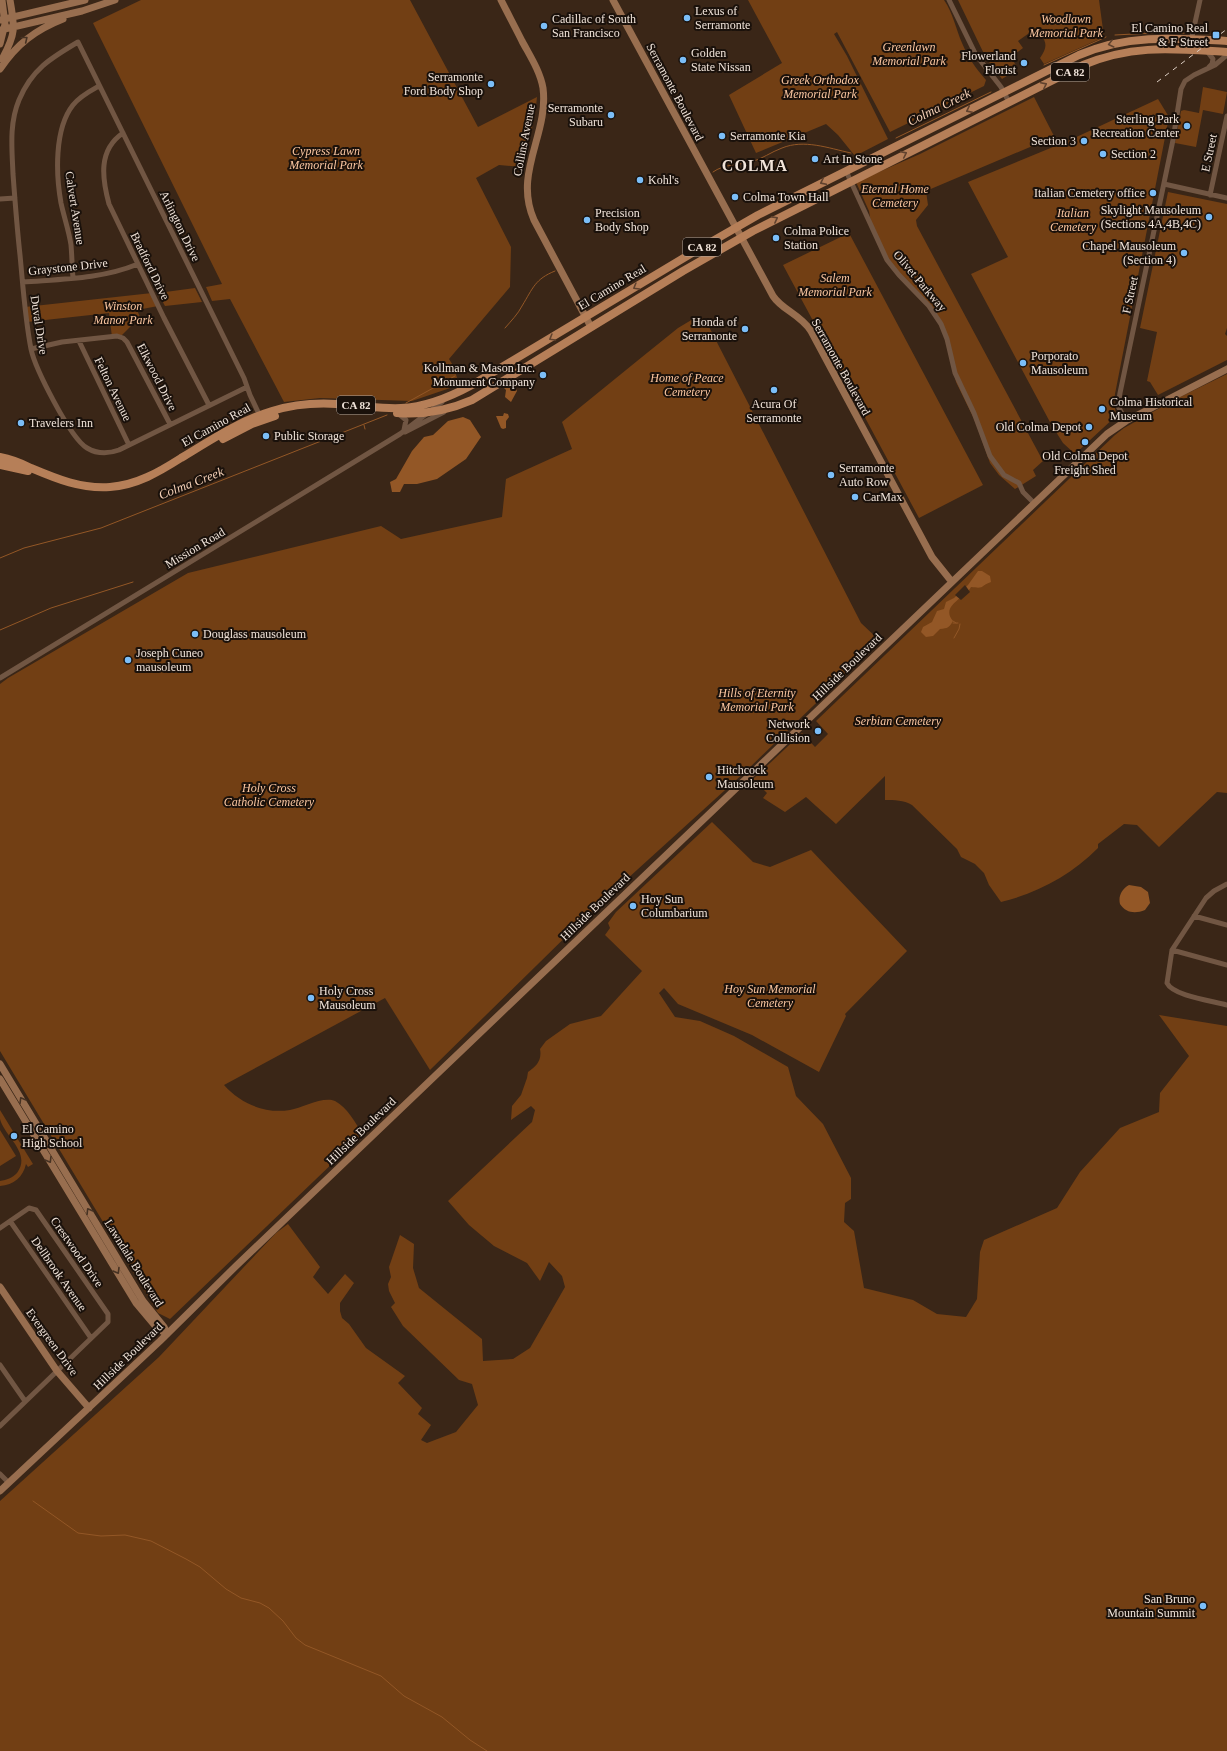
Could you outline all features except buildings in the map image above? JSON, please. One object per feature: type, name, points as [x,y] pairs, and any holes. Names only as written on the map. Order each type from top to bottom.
[{"type":"main road","points":[[2,20],[85,0]]},
{"type":"main road","points":[[0,69],[12,52],[28,37],[49,25],[115,0]]},
{"type":"main road","name":"Collins Avenue","points":[[501,0],[535,65],[543,88],[543,108],[528,174],[528,203],[534,220],[591,327]]},
{"type":"main road","name":"Serramonte Boulevard","points":[[613,0],[775,299],[798,316],[811,331],[932,558],[952,582]]},
{"type":"main road","points":[[0,11],[2,1]]},
{"type":"main road","points":[[0,44],[2,29],[2,1]]},
{"type":"main road","points":[[10,1],[26,14]]},
{"type":"main road","points":[[0,62],[11,42],[15,27],[10,1]]},
{"type":"main road","points":[[2,29],[82,12]]},
{"type":"main road","name":"El Camino Real","points":[[0,457],[76,485],[100,488],[117,487],[149,477],[239,424],[296,406],[320,404],[393,409],[428,404],[453,395],[586,318],[736,228],[846,171],[1079,55],[1105,46],[1145,38],[1227,41]]},
{"type":"main road","name":"El Camino Real","points":[[0,464],[24,469],[75,489],[100,492],[118,491],[134,488],[151,481],[260,418],[320,408],[343,408],[397,413],[428,412],[463,404],[741,238],[851,181],[1083,65],[1109,56],[1143,50],[1189,50],[1227,53]]},
{"type":"main road","name":"Hillside Boulevard","points":[[0,1491],[167,1334],[246,1256],[1107,434],[1126,421],[1227,369]]},
{"type":"main road","name":"Lawndale Boulevard","points":[[0,1064],[143,1301],[164,1327],[167,1334]]},
{"type":"main road","name":"Lawndale Boulevard","points":[[0,1079],[136,1303],[157,1328],[167,1334]]},
{"type":"main road","name":"Evergreen Drive","points":[[0,1287],[57,1371],[89,1408]]},
{"type":"street","points":[[949,0],[976,55],[1004,92],[1009,102]]},
{"type":"street","points":[[1189,50],[1200,0]]},
{"type":"street","name":"Arlington Drive","points":[[78,42],[244,378],[260,418]]},
{"type":"street","name":"Duval Drive","points":[[78,42],[52,58],[32,76],[19,99],[12,121],[11,140],[14,198],[31,349],[39,373],[67,423],[86,447],[96,452],[106,453],[119,450],[247,387]]},
{"type":"street","points":[[1207,51],[1212,56],[1213,61],[1208,68]]},
{"type":"street","name":"F Street","points":[[1126,421],[1118,406],[1120,393],[1164,184],[1183,85],[1194,75],[1208,68],[1227,53]]},
{"type":"street","name":"Calvert Avenue","points":[[73,278],[71,245],[61,201],[58,172],[58,147],[64,120],[72,106],[81,97],[99,86]]},
{"type":"street","name":"E Street","points":[[1210,195],[1227,116]]},
{"type":"street","name":"Bradford Drive","points":[[123,133],[114,140],[108,148],[104,166],[105,189],[109,204],[164,318],[209,405]]},
{"type":"street","name":"Olivet Parkway","points":[[846,171],[887,260],[899,275],[929,306],[941,324],[947,339],[955,373],[974,413],[990,456],[1004,475],[1018,483],[1023,492],[1034,503]]},
{"type":"street","points":[[1164,184],[1227,198]]},
{"type":"street","points":[[0,199],[14,198]]},
{"type":"street","name":"Graystone Drive","points":[[23,282],[112,273],[138,264]]},
{"type":"street","name":"Elkwood Drive","points":[[31,349],[44,345],[117,336],[123,338],[127,342],[170,424]]},
{"type":"street","name":"Felton Avenue","points":[[79,341],[129,445]]},
{"type":"street","name":"Mission Road","points":[[400,434],[453,395]]},
{"type":"street","name":"Mission Road","points":[[0,678],[400,434],[463,404]]},
{"type":"street","points":[[397,413],[404,417],[407,422],[400,434]]},
{"type":"street","points":[[1226,885],[1210,894],[1172,950],[1167,983],[1168,987],[1178,993],[1227,1005]]},
{"type":"street","points":[[1194,916],[1227,925]]},
{"type":"street","points":[[1172,950],[1227,965]]},
{"type":"street","name":"Crestwood Drive","points":[[0,1228],[30,1208],[36,1210],[108,1314],[108,1322],[91,1338]]},
{"type":"street","name":"Dellbrook Avenue","points":[[10,1221],[91,1338]]},
{"type":"street","points":[[0,1426],[91,1338]]},
{"type":"street","points":[[0,1365],[25,1401]]},
{"type":"street","points":[[0,1474],[9,1483]]},
{"type":"green space","name":"Cypress Lawn Memorial Park","points":[[141,0],[410,0],[478,127],[537,97],[535,115],[523,167],[499,165],[476,178],[511,247],[510,287],[449,359],[454,367],[459,385],[412,401],[320,398],[284,402],[230,299],[212,301],[206,287],[222,284],[93,23]]},
{"type":"green space","name":"Greenlawn Memorial Park","points":[[748,0],[944,0],[950,10],[967,53],[986,80],[984,86],[890,132],[837,32],[834,34],[847,56],[888,139],[855,156],[838,135],[826,124],[756,153],[729,95],[787,60],[782,63]]},
{"type":"green space","name":"Woodlawn Memorial Park","points":[[958,0],[1099,0],[1104,37],[1044,64],[1040,58],[1045,49],[1045,41],[1041,35],[1037,38],[1032,31],[1018,41],[1023,48],[1011,57],[1018,69],[1002,79],[986,58]]},
{"type":"green space","points":[[1203,87],[1227,92],[1223,114],[1203,110],[1196,147],[1175,143],[1181,111],[1184,110],[1199,113]]},
{"type":"green space","name":"Eternal Home Cemetery","points":[[1034,97],[1054,136],[926,191],[928,205],[916,220],[917,226],[1043,461],[1033,470],[1036,476],[1015,489],[999,475],[990,463],[975,421],[956,382],[949,349],[939,320],[893,268],[871,223],[869,211],[856,182],[920,154]]},
{"type":"green space","name":"Italian Cemetery","points":[[1158,99],[1169,117],[1115,394],[1114,401],[1116,416],[1075,454],[1063,443],[1051,424],[971,274],[1008,257],[968,182],[1070,140]]},
{"type":"green space","points":[[1168,192],[1227,204],[1227,328],[1225,334],[1227,336],[1227,360],[1158,395],[1150,382],[1147,381],[1157,332],[1140,328]]},
{"type":"green space","name":"Salem Memorial Park","points":[[849,233],[983,485],[919,518],[783,265]]},
{"type":"green space","points":[[195,288],[202,302],[165,306],[158,293]]},
{"type":"green space","name":"Winston Manor Park","points":[[152,293],[158,306],[137,310],[140,317],[120,337],[112,337],[109,313],[27,322],[25,307]]},
{"type":"green space","name":"Holy Cross Catholic Cemetery","points":[[698,316],[705,319],[861,623],[880,641],[746,771],[594,909],[430,1070],[385,998],[224,1085],[231,1092],[246,1102],[263,1109],[281,1111],[290,1110],[325,1100],[335,1101],[344,1108],[363,1134],[170,1319],[158,1313],[0,1051],[0,684],[188,573],[381,526],[401,539],[502,517],[506,479],[572,449],[562,422],[678,328]]},
{"type":"green space","name":"Serbian Cemetery","points":[[1227,374],[1227,793],[1217,792],[1159,847],[1137,825],[1124,824],[1098,844],[1098,848],[1088,858],[1065,875],[1028,894],[1001,902],[989,885],[984,873],[975,864],[961,857],[957,849],[912,805],[902,801],[885,800],[885,776],[836,824],[806,797],[785,812],[763,798],[767,793],[753,779],[802,733],[815,747],[828,734],[816,721],[1115,435],[1124,428],[1176,399]]},
{"type":"green space","name":"Hoy Sun Memorial Cemetery","points":[[712,822],[753,862],[770,867],[811,850],[907,951],[845,1014],[846,1016],[819,1072],[752,1035],[678,1004],[664,988],[659,993],[675,1017],[700,1021],[734,1036],[788,1067],[796,1096],[823,1124],[851,1178],[851,1199],[845,1203],[844,1222],[854,1231],[864,1288],[913,1300],[937,1314],[966,1317],[977,1299],[980,1252],[984,1240],[1057,1208],[1080,1172],[1120,1128],[1159,1112],[1160,1093],[1189,1056],[1159,1015],[1227,1026],[1227,1751],[0,1751],[0,1501],[159,1357],[276,1233],[288,1224],[320,1267],[313,1277],[328,1294],[345,1274],[354,1283],[340,1303],[342,1318],[349,1324],[366,1348],[405,1376],[398,1383],[422,1408],[418,1414],[431,1425],[421,1440],[427,1443],[456,1432],[478,1405],[472,1384],[459,1380],[403,1326],[391,1307],[395,1303],[389,1291],[388,1284],[391,1277],[389,1267],[400,1235],[414,1244],[413,1268],[419,1288],[482,1339],[483,1361],[513,1359],[530,1348],[565,1287],[562,1276],[549,1262],[540,1281],[527,1263],[494,1246],[469,1225],[448,1201],[532,1122],[535,1110],[531,1106],[511,1120],[512,1106],[521,1095],[528,1072],[538,1062],[540,1049],[546,1041],[570,1024],[601,1016],[642,971],[605,935],[610,928],[608,923],[616,912]]},
{"type":"green space","points":[[0,1110],[33,1164],[28,1167],[26,1164],[23,1173],[14,1182],[0,1186],[0,1181],[5,1180],[17,1173],[21,1166],[21,1159],[16,1145],[2,1125]]},
{"type":"green space","points":[[0,1130],[16,1156],[0,1166]]},
{"type":"shaded area","points":[[507,385],[509,388],[516,388],[517,391],[511,402],[505,397],[506,390],[504,388]]},
{"type":"shaded area","points":[[504,413],[508,414],[509,417],[506,421],[506,428],[503,429],[501,428],[496,416],[503,416]]},
{"type":"shaded area","points":[[463,417],[470,420],[481,437],[466,459],[437,479],[417,484],[404,484],[400,492],[392,492],[390,482],[396,479],[412,451],[424,437],[433,435],[448,421]]},
{"type":"shaded area","points":[[978,571],[982,571],[990,576],[991,582],[981,587],[971,587],[951,607],[949,611],[953,621],[950,625],[947,628],[940,629],[933,636],[926,637],[921,632],[923,627],[932,622],[937,611],[944,609],[946,602],[954,598],[968,585]]},
{"type":"shaded area","points":[[1129,885],[1141,887],[1148,892],[1150,903],[1145,910],[1131,912],[1122,907],[1120,904],[1121,893]]},
{"type":"pier","points":[[965,585],[970,592],[961,600],[955,595]]},
{"type":"waterway","name":"Colma Creek","points":[[1115,35],[1170,32]]},
{"type":"waterway","name":"Colma Creek","points":[[1044,65],[1106,37]]},
{"type":"waterway","name":"Colma Creek","points":[[896,138],[991,92]]},
{"type":"waterway","name":"Colma Creek","points":[[713,172],[726,166],[755,161],[790,145],[816,145],[851,153]]},
{"type":"waterway","name":"Colma Creek","points":[[505,328],[518,312],[535,285],[543,277],[555,271]]},
{"type":"waterway","name":"Colma Creek","points":[[406,403],[455,376]]},
{"type":"waterway","name":"Colma Creek","points":[[0,558],[24,548],[101,528],[387,415]]},
{"type":"waterway","name":"Colma Creek","points":[[364,425],[365,429]]},
{"type":"waterway","points":[[0,630],[51,608],[133,582]]},
{"type":"waterway","points":[[953,623],[958,623]]},
{"type":"waterway","points":[[954,638],[960,624]]},
{"type":"waterway","points":[[33,1501],[78,1533],[101,1536],[125,1535],[151,1541],[186,1559],[200,1567],[226,1589],[241,1598],[260,1603],[269,1608],[283,1621],[296,1638],[305,1645],[381,1676],[404,1696],[442,1717],[470,1740],[487,1751]]},
{"type":"railway","points":[[1157,82],[1227,29]]},
{"type":"place","name":"Lexus of Serramonte","points":[[687,18]]},
{"type":"place","name":"Cadillac of South San Francisco","points":[[544,26]]},
{"type":"place","name":"El Camino Real & F Street","points":[[1216,35]]},
{"type":"place","name":"Golden State Nissan","points":[[683,60]]},
{"type":"place","name":"Flowerland Florist","points":[[1024,63]]},
{"type":"place","name":"Serramonte Ford Body Shop","points":[[491,84]]},
{"type":"place","name":"Serramonte Subaru","points":[[611,115]]},
{"type":"place","name":"Sterling Park Recreation Center","points":[[1187,126]]},
{"type":"place","name":"Serramonte Kia","points":[[722,136]]},
{"type":"place","name":"Section 3","points":[[1084,141]]},
{"type":"place","name":"Section 2","points":[[1103,154]]},
{"type":"place","name":"Art In Stone","points":[[815,159]]},
{"type":"place","name":"Kohl's","points":[[640,180]]},
{"type":"place","name":"Italian Cemetery office","points":[[1153,193]]},
{"type":"place","name":"Colma Town Hall","points":[[735,197]]},
{"type":"place","name":"Skylight Mausoleum (Sections 4A,4B,4C)","points":[[1209,217]]},
{"type":"place","name":"Precision Body Shop","points":[[587,220]]},
{"type":"place","name":"Colma Police Station","points":[[776,238]]},
{"type":"place","name":"Chapel Mausoleum (Section 4)","points":[[1184,253]]},
{"type":"place","name":"Honda of Serramonte","points":[[745,329]]},
{"type":"place","name":"Porporato Mausoleum","points":[[1023,363]]},
{"type":"place","name":"Kollman & Mason Inc. Monument Company","points":[[543,375]]},
{"type":"place","name":"Acura Of Serramonte","points":[[774,390]]},
{"type":"place","name":"Colma Historical Museum","points":[[1102,409]]},
{"type":"place","name":"Travelers Inn","points":[[21,423]]},
{"type":"place","name":"Old Colma Depot","points":[[1089,427]]},
{"type":"place","name":"Public Storage","points":[[266,436]]},
{"type":"place","name":"Old Colma Depot Freight Shed","points":[[1085,442]]},
{"type":"place","name":"Serramonte Auto Row","points":[[831,475]]},
{"type":"place","name":"CarMax","points":[[855,497]]},
{"type":"place","name":"Douglass mausoleum","points":[[195,634]]},
{"type":"place","name":"Joseph Cuneo mausoleum","points":[[128,660]]},
{"type":"place","name":"Network Collision","points":[[818,731]]},
{"type":"place","name":"Hitchcock Mausoleum","points":[[709,777]]},
{"type":"place","name":"Hoy Sun Columbarium","points":[[633,906]]},
{"type":"place","name":"Holy Cross Mausoleum","points":[[311,998]]},
{"type":"place","name":"El Camino High School","points":[[14,1136]]},
{"type":"place","name":"San Bruno Mountain Summit","points":[[1203,1606]]},
{"type":"district","name":"COLMA","points":[[755,165]]},
{"type":"park label","name":"Greek Orthodox Memorial Park","points":[[820,87]]},
{"type":"park label","name":"Home of Peace Cemetery","points":[[687,385]]},
{"type":"park label","name":"Hills of Eternity Memorial Park","points":[[757,700]]}]
